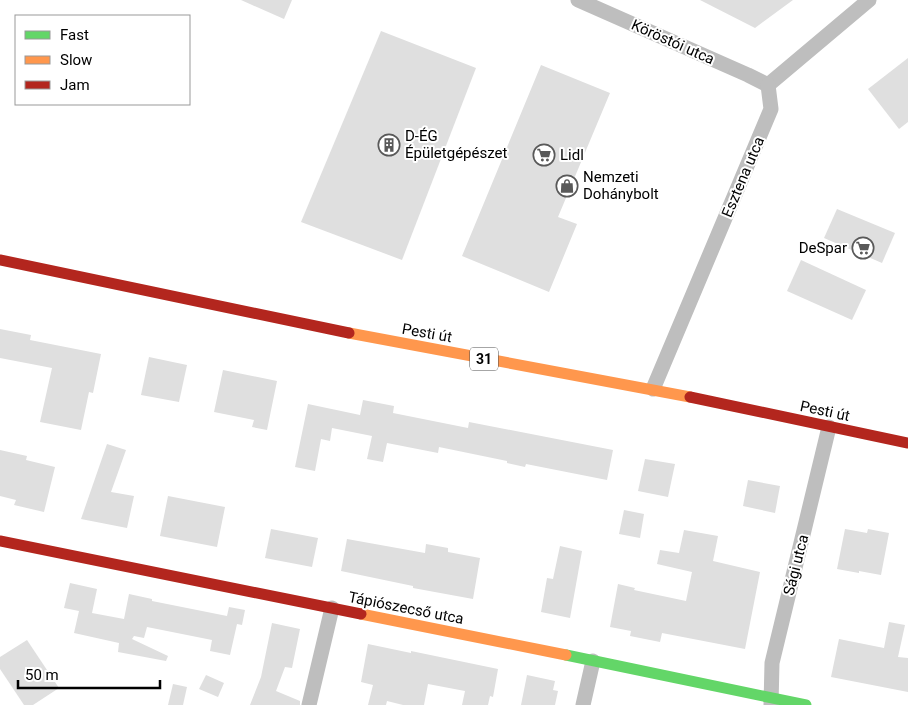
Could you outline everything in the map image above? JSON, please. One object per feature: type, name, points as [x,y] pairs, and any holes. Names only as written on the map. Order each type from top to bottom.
[{"type":"main road","name":"Pesti út","points":[[0,260],[372,338],[653,389],[908,443]]},
{"type":"main road","name":"Tápiószecső utca","points":[[0,541],[593,661],[771,701],[806,705]]},
{"type":"street","name":"Köröstói utca","points":[[578,0],[768,85]]},
{"type":"street","points":[[768,85],[868,0]]},
{"type":"street","name":"Esztena utca","points":[[653,389],[771,109],[768,85]]},
{"type":"street","name":"Sági utca","points":[[771,701],[772,663],[829,427]]},
{"type":"street","points":[[309,705],[332,608]]},
{"type":"street","points":[[584,705],[593,661]]},
{"type":"building","points":[[241,0],[292,0],[284,19]]},
{"type":"building","points":[[700,0],[793,0],[755,28]]},
{"type":"building","name":"D-ÉG Épületgépészet","points":[[381,31],[476,68],[402,260],[301,222]]},
{"type":"building","points":[[908,58],[908,122],[899,129],[868,89]]},
{"type":"building","name":"Lidl","points":[[541,65],[610,93],[558,217],[577,224],[549,292],[462,256]]},
{"type":"building","points":[[837,209],[895,233],[882,263],[824,238]]},
{"type":"building","points":[[801,260],[866,290],[852,320],[787,291]]},
{"type":"building","points":[[0,329],[31,335],[30,340],[101,354],[93,393],[89,392],[81,430],[40,422],[52,368],[0,358]]},
{"type":"building","points":[[149,357],[187,365],[179,402],[141,395]]},
{"type":"building","points":[[223,370],[277,381],[267,430],[252,427],[254,420],[214,412]]},
{"type":"building","points":[[363,400],[394,406],[393,413],[468,428],[469,422],[613,450],[607,480],[526,464],[525,467],[507,463],[507,461],[439,447],[438,453],[387,443],[383,462],[367,459],[372,436],[332,428],[330,441],[321,439],[315,471],[295,467],[308,404],[360,415]]},
{"type":"building","points":[[107,444],[126,450],[111,492],[134,496],[127,528],[81,519]]},
{"type":"building","points":[[0,450],[27,456],[26,460],[55,467],[44,512],[14,505],[16,500],[0,496]]},
{"type":"building","points":[[645,459],[675,464],[668,497],[638,491]]},
{"type":"building","points":[[748,480],[780,486],[775,513],[743,506]]},
{"type":"building","points":[[168,496],[225,507],[217,547],[160,536]]},
{"type":"building","points":[[624,510],[644,514],[640,538],[619,534]]},
{"type":"building","points":[[271,529],[318,538],[312,567],[265,558]]},
{"type":"building","points":[[845,529],[867,533],[868,529],[889,533],[881,575],[837,569]]},
{"type":"building","points":[[684,530],[718,536],[713,561],[760,572],[745,649],[662,633],[660,642],[630,636],[631,631],[610,627],[618,584],[635,588],[634,590],[686,601],[692,572],[657,564],[660,550],[679,553]]},
{"type":"building","points":[[347,539],[425,553],[426,544],[448,548],[448,552],[480,558],[473,599],[413,588],[413,586],[341,571]]},
{"type":"building","points":[[560,546],[582,551],[570,618],[541,612],[547,578],[553,579]]},
{"type":"building","points":[[70,583],[97,589],[92,613],[124,619],[129,594],[152,599],[152,601],[227,616],[229,607],[245,610],[242,625],[237,624],[230,655],[210,651],[212,640],[147,627],[144,638],[134,636],[132,639],[168,656],[166,661],[118,652],[119,643],[74,633],[79,611],[64,608]]},
{"type":"building","points":[[889,622],[905,625],[898,657],[908,658],[908,692],[831,677],[839,639],[884,648]]},
{"type":"building","points":[[272,623],[300,629],[292,668],[285,667],[276,691],[300,701],[300,705],[250,705],[261,677]]},
{"type":"building","points":[[27,640],[59,688],[33,705],[24,705],[0,669],[0,657]]},
{"type":"building","points":[[368,644],[498,669],[493,697],[490,696],[488,705],[462,705],[465,691],[428,684],[424,705],[403,705],[387,701],[386,705],[368,705],[373,685],[361,682]]},
{"type":"building","points":[[206,675],[224,683],[218,697],[199,689]]},
{"type":"building","points":[[527,675],[555,681],[553,690],[558,691],[555,705],[521,705]]},
{"type":"building","points":[[173,684],[187,687],[183,705],[168,705]]},
{"type":"traffic: fast","points":[[566,655],[806,705]]},
{"type":"traffic: slow","points":[[349,333],[690,397]]},
{"type":"traffic: slow","points":[[361,614],[566,655]]},
{"type":"traffic: jam","points":[[0,260],[349,333]]},
{"type":"traffic: jam","points":[[690,397],[908,443]]},
{"type":"traffic: jam","points":[[0,541],[361,614]]},
{"type":"place","name":"D-ÉG Épületgépészet","points":[[389,145]]},
{"type":"place","name":"Lidl","points":[[544,155]]},
{"type":"place","name":"Nemzeti Dohánybolt","points":[[567,186]]},
{"type":"place","name":"DeSpar","points":[[863,248]]}]
